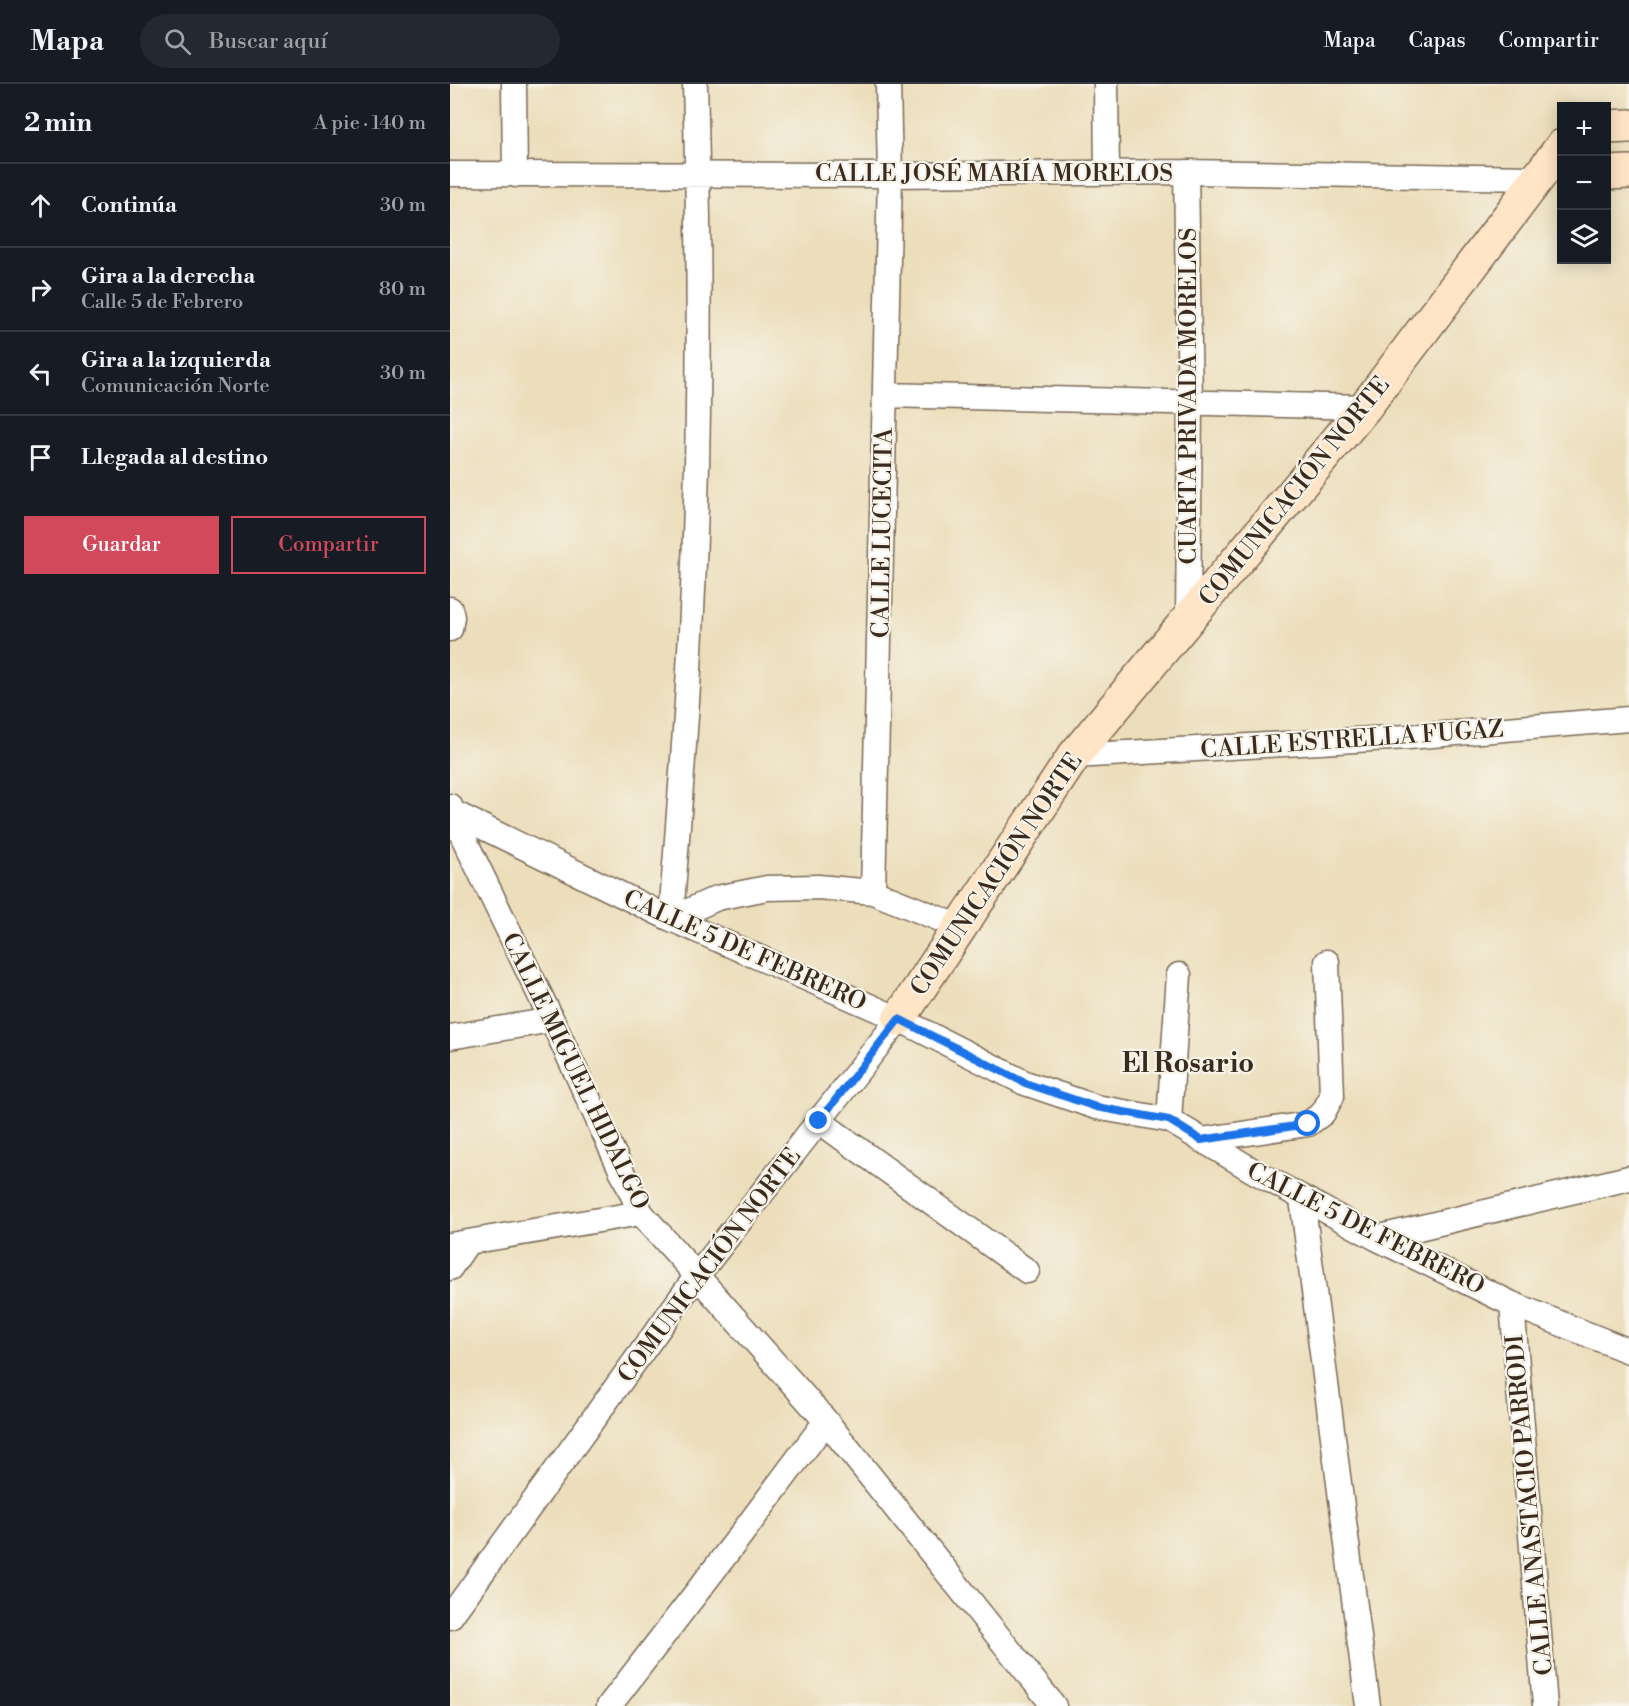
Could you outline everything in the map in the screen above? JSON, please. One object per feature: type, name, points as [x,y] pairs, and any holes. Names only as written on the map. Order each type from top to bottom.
[{"type":"street","points":[[514,84],[515,175]]},
{"type":"street","points":[[695,84],[698,175],[698,423],[689,669],[671,919],[717,898],[767,888],[818,887],[873,892],[960,927]]},
{"type":"street","name":"CALLE LUCECITA","points":[[873,892],[890,175],[888,84]]},
{"type":"street","points":[[1106,84],[1107,172]]},
{"type":"street","points":[[1611,127],[1629,126]]},
{"type":"street","name":"COMUNICACIÓN NORTE","points":[[450,1617],[696,1277],[899,1019],[1074,756],[1365,407],[1549,177],[1558,156]]},
{"type":"street","name":"CALLE JOSÉ MARÍA MORELOS","points":[[450,174],[890,175],[1186,172],[1549,177]]},
{"type":"street","name":"CUARTA PRIVADA MORELOS","points":[[1186,172],[1190,403],[1188,621]]},
{"type":"street","points":[[1611,173],[1629,172]]},
{"type":"street","points":[[885,395],[1365,407]]},
{"type":"street","points":[[450,609],[452,617],[450,629]]},
{"type":"street","name":"CALLE ESTRELLA FUGAZ","points":[[1074,756],[1408,737],[1629,719]]},
{"type":"street","name":"CALLE 5 DE FEBRERO","points":[[450,810],[671,919],[899,1019],[1025,1083],[1096,1107],[1169,1120],[1302,1199],[1376,1238],[1512,1304],[1629,1351]]},
{"type":"street","name":"CALLE MIGUEL HIDALGO","points":[[450,810],[552,1020],[641,1213],[826,1421],[1054,1706]]},
{"type":"street","points":[[1201,1140],[1308,1124],[1323,1113],[1332,1096],[1327,962]]},
{"type":"street","points":[[1169,1120],[1179,975]]},
{"type":"street","points":[[450,1037],[552,1020]]},
{"type":"street","points":[[819,1121],[1028,1271]]},
{"type":"street","points":[[1376,1238],[1629,1178]]},
{"type":"street","points":[[1302,1199],[1368,1706]]},
{"type":"street","points":[[450,1268],[459,1244],[641,1213]]},
{"type":"street","name":"CALLE ANASTACIO PARRODI","points":[[1512,1304],[1545,1706]]},
{"type":"street","points":[[609,1706],[826,1421]]},
{"type":"district","name":"El Rosario","points":[[1188,1063]]},
{"type":"route","points":[[819,1121],[899,1019],[1025,1083],[1096,1107],[1169,1120],[1201,1140],[1308,1124]]}]
